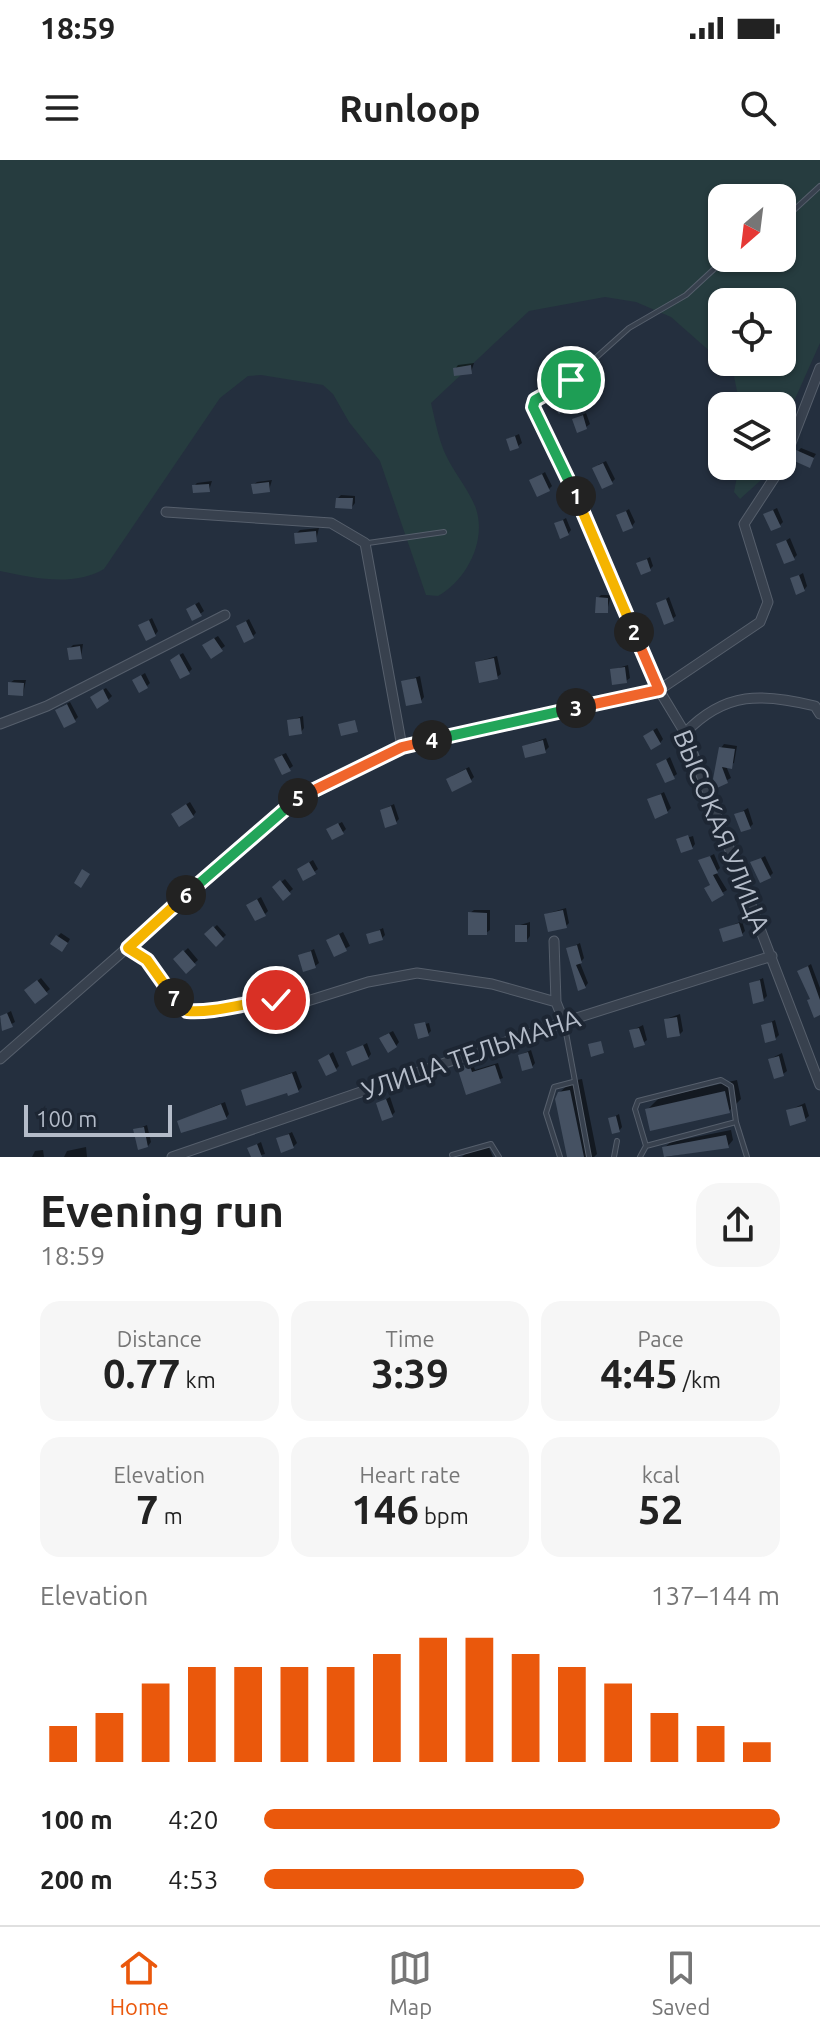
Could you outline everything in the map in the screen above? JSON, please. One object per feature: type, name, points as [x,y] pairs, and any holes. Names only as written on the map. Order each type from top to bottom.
[{"type":"street","points":[[796,430],[820,368]]},
{"type":"street","name":"ВЫСОКАЯ УЛИЦА","points":[[533,407],[580,505],[659,690],[685,733],[820,1085]]},
{"type":"street","points":[[0,1059],[244,842],[305,792],[402,747],[659,690],[760,622],[768,602],[744,524],[773,480]]},
{"type":"street","points":[[166,512],[331,523],[365,543],[402,747]]},
{"type":"street","points":[[0,724],[47,706],[225,615]]},
{"type":"street","points":[[685,733],[700,717],[731,700],[774,696],[815,706],[820,714]]},
{"type":"street","points":[[554,941],[556,1002],[564,1022]]},
{"type":"street","points":[[128,948],[147,960],[187,1011],[218,1010],[241,1002],[301,1003],[368,982],[417,973],[492,984],[556,1002]]},
{"type":"street","name":"УЛИЦА ТЕЛЬМАНА","points":[[172,1157],[564,1022],[772,956]]},
{"type":"lane","points":[[796,208],[820,186]]},
{"type":"lane","points":[[533,407],[535,400],[571,380],[629,328],[686,295],[711,272]]},
{"type":"lane","points":[[365,543],[444,532]]},
{"type":"lane","points":[[564,1022],[589,1157]]},
{"type":"lane","points":[[640,1157],[646,1146],[635,1109],[641,1100],[721,1080],[731,1086],[736,1122],[747,1157]]},
{"type":"lane","points":[[560,1157],[546,1113],[554,1087],[573,1082]]},
{"type":"lane","points":[[646,1146],[736,1122]]},
{"type":"lane","points":[[614,1157],[617,1141]]},
{"type":"lane","points":[[452,1155],[491,1144],[499,1157]]},
{"type":"green space","points":[[0,160],[820,160],[820,343],[796,397],[796,392],[737,392],[734,376],[796,376],[796,288],[708,288],[708,350],[671,317],[636,302],[605,297],[529,311],[431,403],[444,451],[475,506],[479,532],[477,545],[466,569],[438,596],[426,595],[380,461],[349,422],[333,394],[323,385],[261,375],[248,376],[220,398],[104,569],[79,578],[40,578],[0,571]]},
{"type":"green space","points":[[736,480],[761,480],[740,499],[734,492]]},
{"type":"building","points":[[554,361],[562,372],[553,379],[545,368]]},
{"type":"building","points":[[471,365],[472,374],[454,376],[453,368]]},
{"type":"building","points":[[568,390],[576,402],[559,414],[551,402]]},
{"type":"building","points":[[583,415],[587,429],[577,433],[572,419]]},
{"type":"building","points":[[515,436],[519,448],[510,451],[506,439]]},
{"type":"building","points":[[796,450],[814,458],[810,468],[796,462]]},
{"type":"building","points":[[603,463],[613,484],[602,489],[592,468]]},
{"type":"building","points":[[542,474],[550,491],[537,497],[529,480]]},
{"type":"building","points":[[269,482],[270,492],[253,494],[251,484]]},
{"type":"building","points":[[209,484],[210,492],[193,493],[192,485]]},
{"type":"building","points":[[336,498],[353,498],[352,509],[335,508]]},
{"type":"building","points":[[773,510],[781,527],[771,531],[763,514]]},
{"type":"building","points":[[626,511],[633,528],[623,532],[616,515]]},
{"type":"building","points":[[563,520],[569,535],[560,539],[554,523]]},
{"type":"building","points":[[316,531],[317,542],[295,544],[294,533]]},
{"type":"building","points":[[786,540],[795,560],[784,564],[776,544]]},
{"type":"building","points":[[647,559],[651,571],[641,575],[636,563]]},
{"type":"building","points":[[799,575],[805,591],[796,595],[790,578]]},
{"type":"building","points":[[596,597],[608,598],[608,613],[595,613]]},
{"type":"building","points":[[666,599],[674,621],[664,625],[656,603]]},
{"type":"building","points":[[195,604],[202,616],[192,621],[186,609]]},
{"type":"building","points":[[149,620],[156,636],[146,641],[138,625]]},
{"type":"building","points":[[246,621],[254,638],[244,643],[236,626]]},
{"type":"building","points":[[214,638],[223,651],[211,659],[202,645]]},
{"type":"building","points":[[80,646],[82,659],[69,660],[67,648]]},
{"type":"building","points":[[179,654],[190,674],[180,679],[170,660]]},
{"type":"building","points":[[494,658],[498,679],[479,683],[475,662]]},
{"type":"building","points":[[625,667],[627,683],[612,685],[610,669]]},
{"type":"building","points":[[141,675],[148,688],[139,693],[132,680]]},
{"type":"building","points":[[416,678],[422,703],[406,706],[401,681]]},
{"type":"building","points":[[8,682],[24,683],[23,696],[8,695]]},
{"type":"building","points":[[103,689],[109,701],[97,709],[90,697]]},
{"type":"building","points":[[67,704],[76,722],[64,728],[55,710]]},
{"type":"building","points":[[300,718],[302,734],[289,736],[287,720]]},
{"type":"building","points":[[355,720],[358,732],[341,736],[338,724]]},
{"type":"building","points":[[653,730],[661,744],[651,750],[643,736]]},
{"type":"building","points":[[543,740],[546,753],[525,758],[522,746]]},
{"type":"building","points":[[719,747],[735,749],[732,769],[722,767],[728,783],[717,788],[713,779]]},
{"type":"building","points":[[282,755],[291,771],[282,775],[274,759]]},
{"type":"building","points":[[666,759],[675,779],[665,783],[656,764]]},
{"type":"building","points":[[466,769],[472,782],[452,792],[446,779]]},
{"type":"building","points":[[661,794],[668,813],[655,819],[647,799]]},
{"type":"building","points":[[186,804],[194,817],[179,827],[171,814]]},
{"type":"building","points":[[391,806],[397,824],[385,828],[380,810]]},
{"type":"building","points":[[744,811],[751,829],[741,832],[734,814]]},
{"type":"building","points":[[338,823],[344,834],[332,840],[326,829]]},
{"type":"building","points":[[688,835],[693,849],[681,853],[676,839]]},
{"type":"building","points":[[710,856],[718,873],[713,875],[724,895],[712,902],[704,888],[710,885],[698,860]]},
{"type":"building","points":[[761,858],[771,878],[760,883],[750,862]]},
{"type":"building","points":[[309,862],[316,874],[303,881],[297,869]]},
{"type":"building","points":[[82,869],[90,874],[81,888],[74,883]]},
{"type":"building","points":[[280,880],[291,894],[283,901],[272,887]]},
{"type":"building","points":[[257,899],[266,916],[255,921],[246,905]]},
{"type":"building","points":[[563,910],[567,928],[548,932],[544,914]]},
{"type":"building","points":[[468,912],[487,913],[487,935],[468,935]]},
{"type":"building","points":[[739,923],[743,936],[723,942],[719,929]]},
{"type":"building","points":[[515,925],[527,925],[527,942],[515,942]]},
{"type":"building","points":[[213,926],[224,939],[216,947],[204,934]]},
{"type":"building","points":[[380,930],[383,940],[369,944],[366,934]]},
{"type":"building","points":[[339,934],[347,951],[334,957],[326,940]]},
{"type":"building","points":[[56,935],[68,943],[62,952],[50,944]]},
{"type":"building","points":[[577,945],[582,963],[576,965],[586,988],[578,991],[566,948]]},
{"type":"building","points":[[183,950],[196,965],[186,974],[173,959]]},
{"type":"building","points":[[311,951],[316,968],[303,972],[298,955]]},
{"type":"building","points":[[808,966],[820,1000],[820,1015],[814,1018],[807,1000],[810,999],[797,971]]},
{"type":"building","points":[[37,980],[48,994],[35,1004],[24,990]]},
{"type":"building","points":[[760,980],[764,1001],[753,1004],[749,983]]},
{"type":"building","points":[[7,1013],[13,1027],[2,1031],[0,1016]]},
{"type":"building","points":[[677,1017],[680,1036],[667,1038],[664,1019]]},
{"type":"building","points":[[425,1022],[429,1036],[418,1039],[414,1024]]},
{"type":"building","points":[[772,1022],[776,1040],[765,1043],[761,1025]]},
{"type":"building","points":[[639,1028],[645,1045],[634,1048],[629,1030]]},
{"type":"building","points":[[389,1033],[397,1047],[388,1053],[379,1038]]},
{"type":"building","points":[[601,1041],[604,1053],[591,1057],[588,1044]]},
{"type":"building","points":[[363,1045],[369,1059],[352,1066],[346,1052]]},
{"type":"building","points":[[528,1052],[533,1068],[522,1071],[518,1055]]},
{"type":"building","points":[[329,1054],[337,1071],[326,1076],[318,1060]]},
{"type":"building","points":[[779,1056],[784,1076],[774,1079],[768,1059]]},
{"type":"building","points":[[469,1063],[472,1072],[495,1065],[501,1083],[466,1095],[457,1067]]},
{"type":"building","points":[[292,1073],[299,1092],[246,1106],[241,1090]]},
{"type":"building","points":[[570,1090],[584,1157],[567,1157],[555,1099],[558,1092]]},
{"type":"building","points":[[725,1091],[730,1113],[650,1131],[645,1109]]},
{"type":"building","points":[[386,1099],[393,1117],[382,1121],[376,1103]]},
{"type":"building","points":[[221,1104],[227,1119],[181,1133],[177,1121]]},
{"type":"building","points":[[802,1106],[806,1121],[790,1126],[786,1110]]},
{"type":"building","points":[[616,1116],[620,1132],[612,1134],[608,1118]]},
{"type":"building","points":[[144,1127],[148,1147],[138,1150],[133,1129]]},
{"type":"building","points":[[289,1134],[294,1148],[281,1153],[276,1138]]},
{"type":"building","points":[[726,1135],[729,1148],[664,1157],[662,1147]]},
{"type":"building","points":[[257,1144],[262,1157],[251,1157],[247,1148]]},
{"type":"route","points":[[276,1000],[241,1002],[203,1012],[187,1011],[176,1001],[147,960],[128,948],[244,842],[305,792],[317,786],[402,747],[659,690],[580,505],[533,407],[535,400],[571,380]]}]
